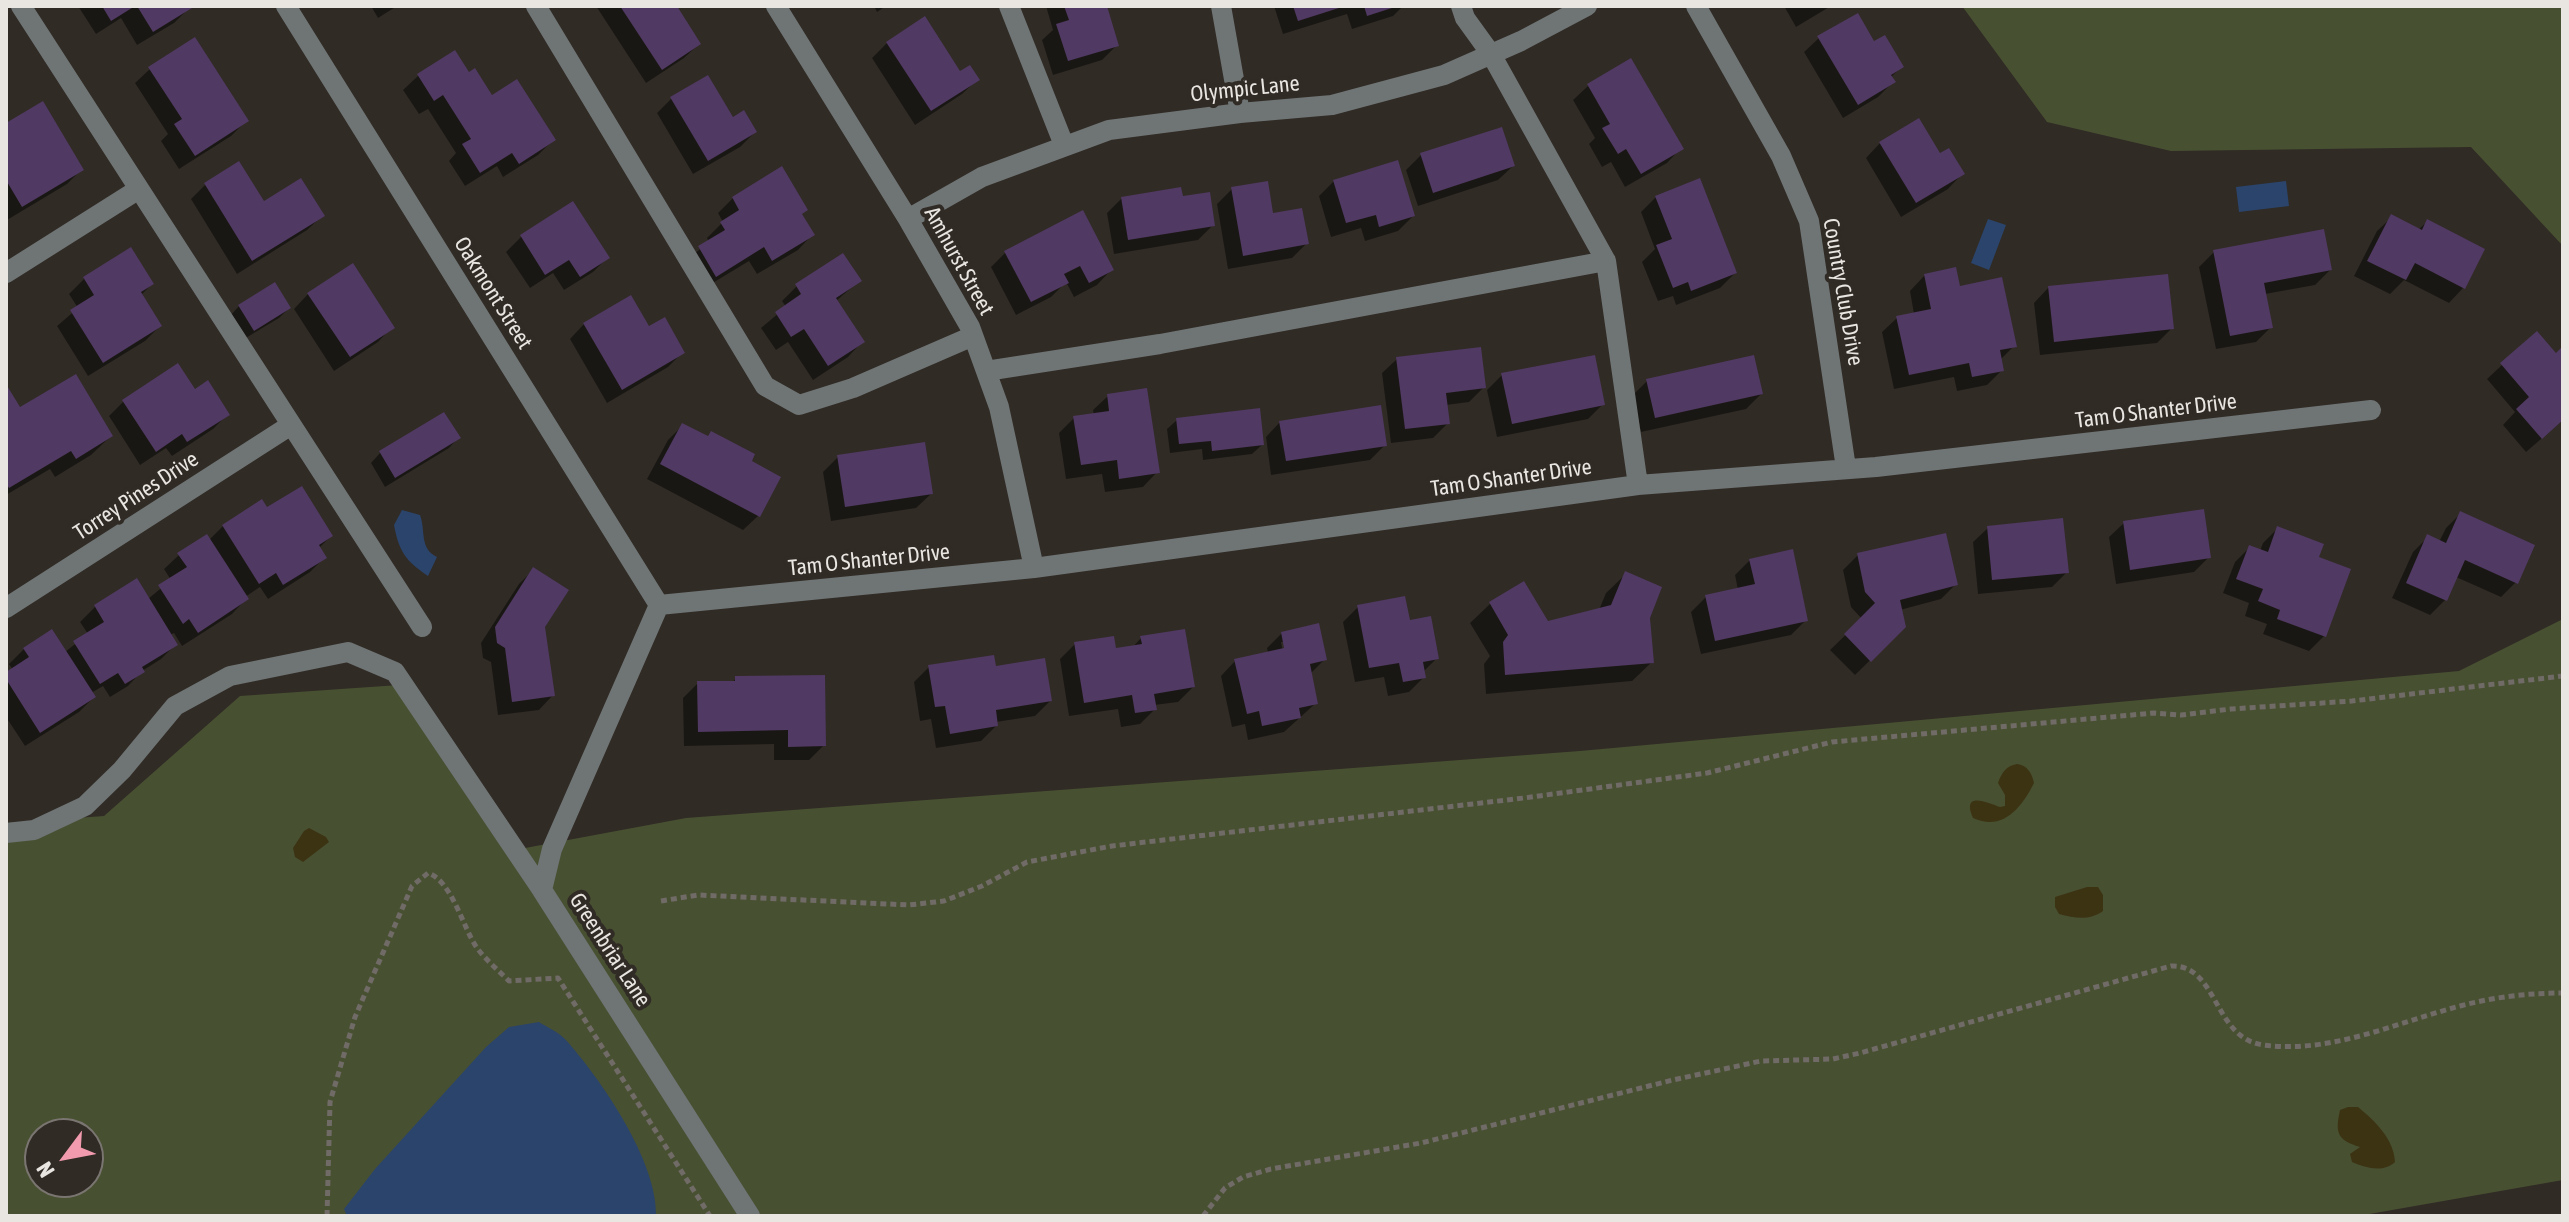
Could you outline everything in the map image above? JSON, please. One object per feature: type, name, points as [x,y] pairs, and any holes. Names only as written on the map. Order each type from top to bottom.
[{"type":"street","points":[[21,6],[422,627]]},
{"type":"street","name":"Oakmont Street","points":[[286,6],[659,605]]},
{"type":"street","points":[[536,6],[765,386],[799,405],[853,388],[973,336]]},
{"type":"street","name":"Amhurst Street","points":[[776,6],[939,270],[973,336],[999,407],[1034,568]]},
{"type":"street","points":[[1009,6],[1064,145]]},
{"type":"street","points":[[1221,6],[1240,113]]},
{"type":"street","points":[[1461,6],[1465,18],[1491,54],[1606,261],[1638,485]]},
{"type":"street","name":"Olympic Lane","points":[[908,219],[982,177],[1109,130],[1332,105],[1444,75],[1587,6]]},
{"type":"street","name":"Country Club Drive","points":[[1696,6],[1781,156],[1809,221],[1846,468]]},
{"type":"street","points":[[6,273],[139,189]]},
{"type":"street","points":[[986,371],[1160,344],[1606,261]]},
{"type":"street","name":"Tam O Shanter Drive","points":[[659,605],[1034,568],[1638,485],[1876,467],[2371,410]]},
{"type":"street","name":"Torrey Pines Drive","points":[[6,608],[291,425]]},
{"type":"street","name":"Greenbriar Lane","points":[[659,605],[552,849],[542,890],[750,1216]]},
{"type":"street","points":[[6,833],[34,830],[85,806],[122,770],[175,706],[230,676],[348,652],[395,672],[542,890]]},
{"type":"path","points":[[661,901],[698,895],[909,905],[944,901],[982,886],[1027,862],[1112,846],[1692,776],[1832,742],[2154,713],[2181,715],[2352,701],[2563,676]]},
{"type":"path","points":[[327,1216],[330,1102],[355,1017],[412,886],[428,873],[437,876],[467,924],[476,946],[509,981],[558,978],[710,1216]]},
{"type":"path","points":[[1203,1216],[1225,1188],[1243,1177],[1271,1169],[1421,1143],[1761,1061],[1833,1059],[1860,1053],[2171,966],[2181,966],[2196,974],[2229,1026],[2241,1039],[2260,1045],[2320,1045],[2391,1028],[2462,1005],[2519,994],[2563,993]]},
{"type":"green space","points":[[1962,6],[2563,6],[2563,246],[2471,147],[2171,151],[2047,122]]},
{"type":"green space","points":[[2563,619],[2563,1180],[2358,1216],[6,1216],[6,823],[104,816],[240,696],[399,685],[509,851],[686,818],[1580,751],[2459,671]]},
{"type":"sand","points":[[2017,764],[2028,770],[2034,783],[2024,801],[2010,815],[1994,822],[1973,818],[1970,804],[1973,801],[2005,806],[2005,795],[1998,783],[2005,770]]},
{"type":"sand","points":[[309,828],[329,842],[303,862],[295,857],[293,848]]},
{"type":"sand","points":[[2087,887],[2098,887],[2103,895],[2103,911],[2087,917],[2059,914],[2055,897]]},
{"type":"sand","points":[[2358,1107],[2377,1124],[2391,1146],[2395,1162],[2380,1168],[2369,1168],[2352,1162],[2350,1154],[2360,1147],[2346,1142],[2338,1130],[2340,1110]]},
{"type":"water","points":[[2286,181],[2289,206],[2239,212],[2236,187]]},
{"type":"water","points":[[1988,219],[2006,225],[1989,270],[1971,263]]},
{"type":"water","points":[[402,510],[420,515],[425,544],[437,557],[428,576],[414,566],[398,542],[394,525]]},
{"type":"water","points":[[539,1022],[565,1039],[595,1076],[625,1122],[648,1171],[656,1216],[347,1216],[344,1209],[375,1169],[486,1047],[509,1027]]},
{"type":"building","points":[[102,6],[135,6],[111,21]]},
{"type":"building","points":[[137,6],[190,6],[192,8],[153,32]]},
{"type":"building","points":[[620,6],[677,6],[701,44],[662,70]]},
{"type":"building","points":[[1064,6],[1107,6],[1119,46],[1068,61],[1056,24],[1069,20]]},
{"type":"building","points":[[1293,6],[1342,6],[1342,7],[1298,21]]},
{"type":"building","points":[[1364,6],[1395,6],[1395,7],[1367,16]]},
{"type":"building","points":[[1858,13],[1874,41],[1885,35],[1904,67],[1891,75],[1896,82],[1858,105],[1817,36]]},
{"type":"building","points":[[925,16],[960,71],[970,65],[980,80],[931,111],[886,42]]},
{"type":"building","points":[[195,37],[249,121],[195,156],[174,124],[182,119],[148,67]]},
{"type":"building","points":[[455,50],[469,72],[475,68],[492,95],[517,79],[556,140],[519,164],[512,153],[480,173],[462,144],[471,139],[443,95],[434,101],[417,74]]},
{"type":"building","points":[[1631,58],[1684,149],[1641,174],[1626,149],[1618,154],[1602,128],[1610,124],[1587,84]]},
{"type":"building","points":[[708,75],[733,117],[744,110],[757,132],[708,161],[670,97]]},
{"type":"building","points":[[43,101],[84,170],[22,207],[6,180],[6,123]]},
{"type":"building","points":[[1919,118],[1940,153],[1949,148],[1965,174],[1916,203],[1879,142]]},
{"type":"building","points":[[1502,127],[1515,166],[1433,193],[1420,153]]},
{"type":"building","points":[[1398,160],[1415,216],[1379,227],[1376,215],[1346,223],[1333,180]]},
{"type":"building","points":[[239,161],[264,201],[301,178],[325,216],[252,261],[204,183]]},
{"type":"building","points":[[782,166],[808,210],[802,214],[815,235],[772,261],[764,247],[716,277],[698,246],[725,230],[720,222],[739,210],[732,197]]},
{"type":"building","points":[[1700,178],[1737,273],[1691,291],[1688,282],[1673,288],[1656,245],[1672,239],[1655,196]]},
{"type":"building","points":[[1268,181],[1273,213],[1302,208],[1309,244],[1243,256],[1231,187]]},
{"type":"building","points":[[1181,187],[1183,196],[1210,192],[1215,226],[1128,240],[1121,197]]},
{"type":"building","points":[[573,201],[610,258],[580,277],[569,260],[545,275],[520,235]]},
{"type":"building","points":[[1083,210],[1114,270],[1089,283],[1080,266],[1064,274],[1069,283],[1031,302],[1004,251]]},
{"type":"building","points":[[2391,214],[2422,230],[2427,219],[2485,249],[2465,289],[2415,263],[2406,280],[2367,261]]},
{"type":"building","points":[[2324,229],[2332,270],[2264,283],[2273,328],[2230,336],[2213,250]]},
{"type":"building","points":[[131,247],[154,284],[141,292],[162,326],[103,363],[70,310],[94,295],[83,277]]},
{"type":"building","points":[[843,253],[862,281],[836,298],[865,342],[828,366],[804,329],[791,337],[775,312],[801,294],[795,284]]},
{"type":"building","points":[[353,263],[395,328],[350,357],[307,293]]},
{"type":"building","points":[[1956,267],[1960,286],[2002,277],[2017,347],[2000,350],[2004,371],[1972,377],[1969,363],[1909,375],[1896,316],[1931,309],[1924,274]]},
{"type":"building","points":[[2168,274],[2174,329],[2054,342],[2048,286]]},
{"type":"building","points":[[275,282],[291,308],[254,331],[238,305]]},
{"type":"building","points":[[631,295],[649,326],[665,317],[685,353],[622,390],[583,323]]},
{"type":"building","points":[[2537,331],[2556,353],[2563,346],[2563,420],[2542,439],[2516,409],[2529,397],[2500,363]]},
{"type":"building","points":[[1481,347],[1486,388],[1446,393],[1450,424],[1405,429],[1396,357]]},
{"type":"building","points":[[1595,355],[1605,405],[1512,424],[1501,373]]},
{"type":"building","points":[[1754,355],[1763,394],[1655,418],[1646,379]]},
{"type":"building","points":[[178,363],[195,389],[208,380],[230,415],[187,442],[182,434],[156,452],[122,400]]},
{"type":"building","points":[[76,374],[113,436],[76,459],[71,451],[9,488],[6,483],[6,384],[20,407]]},
{"type":"building","points":[[1147,388],[1160,473],[1119,479],[1117,460],[1081,465],[1073,416],[1109,411],[1107,394]]},
{"type":"building","points":[[1381,405],[1387,446],[1286,461],[1279,421]]},
{"type":"building","points":[[1260,408],[1264,445],[1212,451],[1211,441],[1179,444],[1176,418]]},
{"type":"building","points":[[444,412],[461,438],[395,478],[379,451]]},
{"type":"building","points":[[682,423],[708,436],[711,431],[755,454],[752,461],[781,477],[760,517],[660,464]]},
{"type":"building","points":[[925,442],[933,494],[845,507],[837,455]]},
{"type":"building","points":[[302,486],[333,536],[319,545],[327,558],[283,585],[276,573],[259,584],[222,525],[262,499],[267,507]]},
{"type":"building","points":[[2204,509],[2211,558],[2130,570],[2123,521]]},
{"type":"building","points":[[2460,511],[2535,545],[2518,584],[2465,560],[2447,601],[2406,583],[2427,534],[2446,543]]},
{"type":"building","points":[[2063,518],[2069,573],[1992,580],[1987,526]]},
{"type":"building","points":[[2277,526],[2324,544],[2319,557],[2351,569],[2326,637],[2277,619],[2280,610],[2258,601],[2263,589],[2236,579],[2249,545],[2268,552]]},
{"type":"building","points":[[1946,533],[1958,585],[1900,600],[1906,627],[1871,662],[1844,634],[1875,603],[1865,592],[1857,553]]},
{"type":"building","points":[[207,534],[249,599],[198,633],[189,619],[183,624],[158,585],[187,567],[177,553]]},
{"type":"building","points":[[1793,549],[1808,621],[1715,641],[1705,595],[1755,584],[1749,559]]},
{"type":"building","points":[[533,567],[569,590],[545,627],[555,696],[512,702],[505,648],[497,643],[495,627]]},
{"type":"building","points":[[1625,571],[1662,587],[1650,618],[1654,663],[1505,675],[1503,642],[1508,635],[1489,602],[1524,581],[1548,621],[1611,605]]},
{"type":"building","points":[[137,578],[178,645],[142,667],[145,672],[125,684],[118,673],[100,684],[73,641],[104,622],[94,605]]},
{"type":"building","points":[[1405,596],[1410,620],[1431,616],[1439,659],[1423,662],[1426,678],[1403,682],[1399,663],[1369,668],[1357,605]]},
{"type":"building","points":[[1319,623],[1327,660],[1310,664],[1318,704],[1299,708],[1301,718],[1262,726],[1259,711],[1247,714],[1234,659],[1284,648],[1281,632]]},
{"type":"building","points":[[52,629],[96,697],[40,733],[6,679],[6,672],[29,657],[23,648]]},
{"type":"building","points":[[1185,629],[1195,687],[1154,694],[1157,710],[1135,713],[1132,695],[1084,703],[1074,642],[1114,636],[1116,648],[1142,644],[1140,636]]},
{"type":"building","points":[[994,655],[996,666],[1045,658],[1052,701],[996,710],[998,726],[950,734],[945,706],[935,707],[928,665]]},
{"type":"building","points":[[825,675],[826,746],[788,747],[788,730],[698,732],[697,681],[735,681],[735,676]]}]
